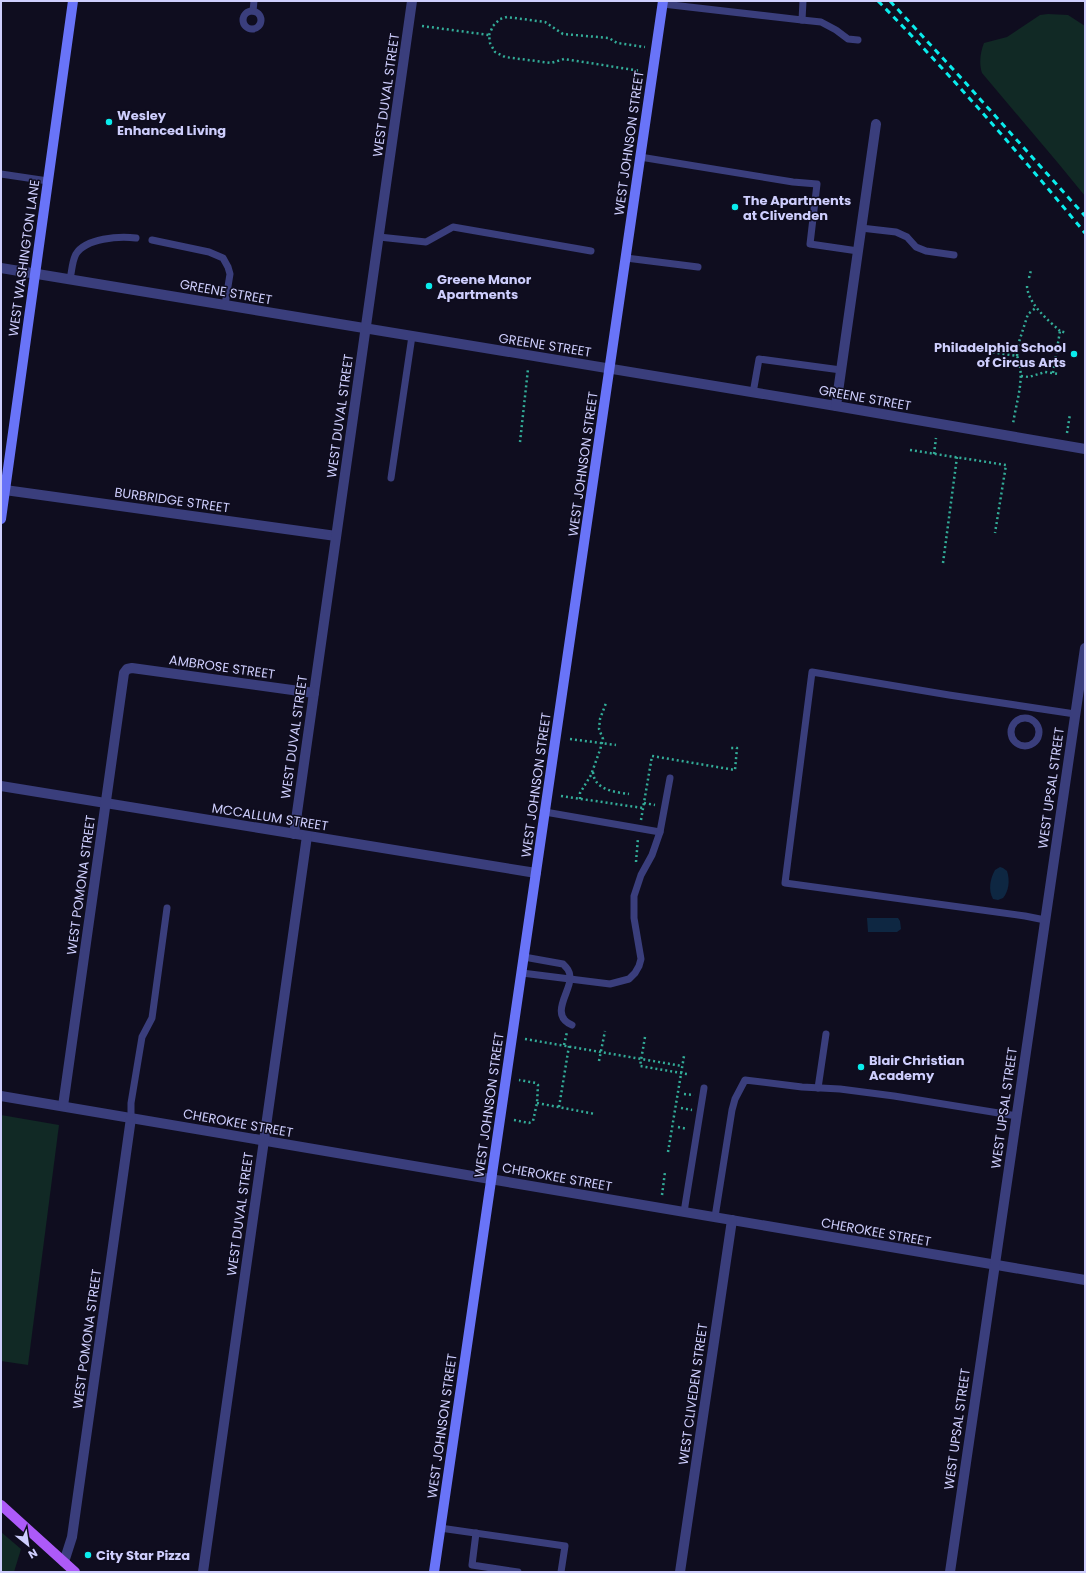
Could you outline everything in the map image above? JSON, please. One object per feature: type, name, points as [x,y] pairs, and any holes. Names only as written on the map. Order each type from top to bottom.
[{"type":"main road","points":[[1,1505],[75,1572]]},
{"type":"street","name":"WEST WASHINGTON LANE","points":[[1,518],[73,1]]},
{"type":"street","name":"WEST DUVAL STREET","points":[[294,834],[412,1]]},
{"type":"street","name":"WEST JOHNSON STREET","points":[[434,1572],[663,3]]},
{"type":"street","points":[[836,406],[876,124]]},
{"type":"street","name":"GREENE STREET","points":[[1,268],[836,406],[1085,449]]},
{"type":"street","name":"BURBRIDGE STREET","points":[[5,490],[336,536]]},
{"type":"street","name":"WEST UPSAL STREET","points":[[950,1572],[1085,648]]},
{"type":"street","name":"AMBROSE STREET","points":[[127,669],[132,668],[314,693]]},
{"type":"street","name":"WEST POMONA STREET","points":[[63,1106],[124,673],[127,669]]},
{"type":"street","name":"MCCALLUM STREET","points":[[1,786],[536,873]]},
{"type":"street","name":"WEST DUVAL STREET","points":[[203,1572],[307,836]]},
{"type":"street","name":"CHEROKEE STREET","points":[[1,1096],[1085,1280]]},
{"type":"street","name":"WEST POMONA STREET","points":[[64,1562],[72,1537],[131,1118]]},
{"type":"street","name":"WEST CLIVEDEN STREET","points":[[680,1572],[732,1220]]},
{"type":"lane","points":[[253,11],[254,1]]},
{"type":"lane","points":[[802,20],[803,1]]},
{"type":"lane","points":[[663,3],[821,22],[836,30],[848,39],[858,40]]},
{"type":"lane","points":[[640,157],[793,182],[817,184],[810,244],[858,251]]},
{"type":"lane","points":[[1,174],[48,181]]},
{"type":"lane","points":[[379,237],[426,242],[453,227],[591,251]]},
{"type":"lane","points":[[861,228],[896,232],[926,251],[954,255]]},
{"type":"lane","points":[[70,279],[74,259],[82,248],[91,243],[105,239],[125,236],[136,238]]},
{"type":"lane","points":[[152,240],[209,252],[223,258],[230,274],[225,305]]},
{"type":"lane","points":[[626,258],[698,267]]},
{"type":"lane","points":[[391,478],[412,336]]},
{"type":"lane","points":[[753,393],[759,359],[841,370]]},
{"type":"lane","points":[[1045,920],[785,883],[812,672],[1075,714]]},
{"type":"lane","points":[[1028,718],[1030,707]]},
{"type":"lane","points":[[1028,718],[1036,722],[1040,730],[1040,735],[1036,743],[1023,747],[1013,739],[1011,730],[1015,722],[1028,718]]},
{"type":"lane","points":[[522,973],[599,983],[615,983],[629,979],[639,966],[641,959],[633,908],[634,896],[641,875],[652,854],[660,832],[670,778]]},
{"type":"lane","points":[[545,812],[660,832]]},
{"type":"lane","points":[[131,1118],[131,1103],[142,1037],[152,1018],[167,908]]},
{"type":"lane","points":[[524,957],[563,964],[568,970],[571,979],[564,996],[561,1013],[565,1021],[572,1026]]},
{"type":"lane","points":[[818,1088],[826,1034]]},
{"type":"lane","points":[[715,1218],[732,1110],[735,1099],[745,1080],[894,1096],[1017,1116]]},
{"type":"lane","points":[[684,1212],[704,1088]]},
{"type":"lane","points":[[440,1528],[565,1546],[561,1572]]},
{"type":"lane","points":[[476,1533],[471,1569],[518,1572]]},
{"type":"path","points":[[642,71],[564,59],[551,63],[505,57],[495,52],[490,43],[489,35],[493,26],[500,19],[507,17],[545,22],[563,34],[609,38],[617,42],[645,47]]},
{"type":"path","points":[[422,26],[489,35]]},
{"type":"path","points":[[1029,278],[1030,270]]},
{"type":"path","points":[[1027,286],[1029,296],[1043,316],[1060,331],[1067,333]]},
{"type":"path","points":[[1012,424],[1021,376],[1021,368],[1016,356],[1018,345],[1028,314],[1037,307]]},
{"type":"path","points":[[1053,373],[1060,331]]},
{"type":"path","points":[[958,348],[1016,356]]},
{"type":"path","points":[[520,442],[528,369]]},
{"type":"path","points":[[1021,376],[1029,377],[1039,373],[1059,374]]},
{"type":"path","points":[[1067,433],[1070,414]]},
{"type":"path","points":[[934,454],[936,438]]},
{"type":"path","points":[[910,450],[1006,465],[995,533]]},
{"type":"path","points":[[943,563],[957,457]]},
{"type":"path","points":[[580,799],[580,793],[593,770],[602,743],[603,739],[599,729],[600,718],[606,703]]},
{"type":"path","points":[[570,739],[616,745]]},
{"type":"path","points":[[641,822],[652,756],[735,770],[737,748],[731,748]]},
{"type":"path","points":[[593,770],[593,777],[598,785],[613,792],[629,794]]},
{"type":"path","points":[[561,796],[643,808]]},
{"type":"path","points":[[635,867],[638,838]]},
{"type":"path","points":[[599,1061],[605,1031]]},
{"type":"path","points":[[645,1037],[640,1066],[687,1074]]},
{"type":"path","points":[[525,1039],[682,1066]]},
{"type":"path","points":[[559,1107],[569,1046]]},
{"type":"path","points":[[668,1152],[684,1056]]},
{"type":"path","points":[[514,1120],[529,1123],[533,1121],[537,1103],[538,1085],[536,1083],[519,1080]]},
{"type":"path","points":[[537,1103],[595,1114]]},
{"type":"path","points":[[662,1194],[665,1172]]},
{"type":"green space","points":[[1040,15],[1068,15],[1085,26],[1085,196],[982,73],[980,66],[980,58],[984,43],[1007,37]]},
{"type":"green space","points":[[1,1115],[59,1125],[28,1365],[1,1361]]},
{"type":"green space","points":[[1,1532],[21,1549],[14,1572],[1,1572]]},
{"type":"water","points":[[1000,867],[1007,871],[1009,882],[1005,895],[1003,898],[998,900],[993,899],[991,896],[990,884],[995,870]]},
{"type":"water","points":[[867,918],[898,918],[901,929],[897,932],[868,932]]},
{"type":"railway","points":[[878,1],[932,57],[984,115],[1085,233]]},
{"type":"railway","points":[[890,1],[1085,216]]},
{"type":"place","name":"Wesley Enhanced Living","points":[[109,122]]},
{"type":"place","name":"The Apartments at Clivenden","points":[[735,207]]},
{"type":"place","name":"Greene Manor Apartments","points":[[429,286]]},
{"type":"place","name":"Philadelphia School of Circus Arts","points":[[1074,354]]},
{"type":"place","name":"Blair Christian Academy","points":[[861,1067]]},
{"type":"place","name":"City Star Pizza","points":[[88,1555]]}]
